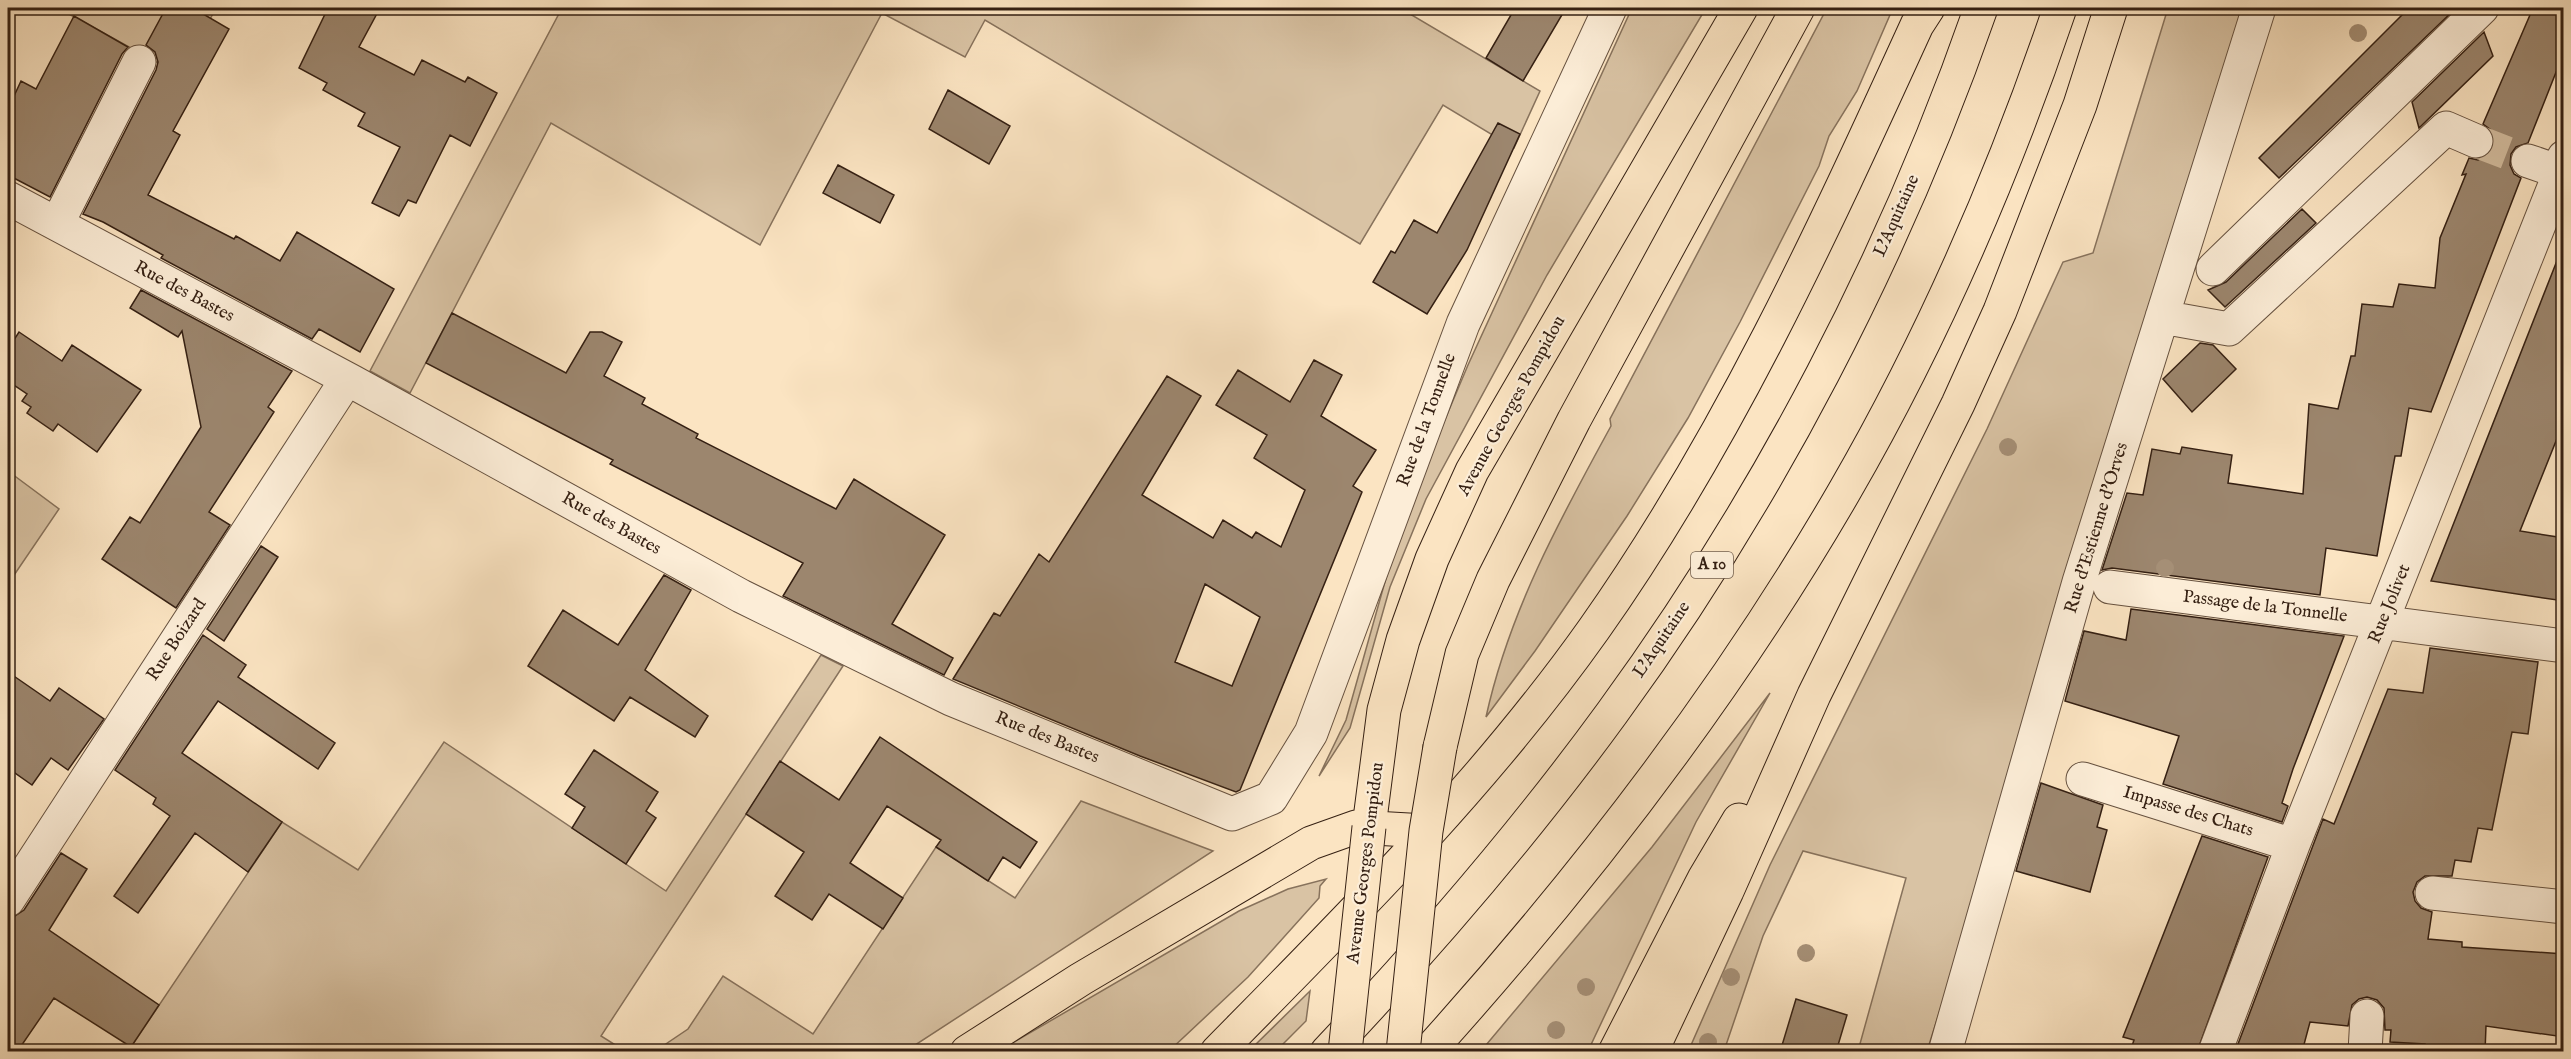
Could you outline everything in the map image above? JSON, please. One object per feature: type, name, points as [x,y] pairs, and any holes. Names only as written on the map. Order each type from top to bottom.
[{"type":"main road","name":"Avenue Georges Pompidou","points":[[1345,1052],[1384,710],[1403,640],[1432,559],[1472,471],[1741,8]]},
{"type":"main road","points":[[1403,1052],[1426,831],[1440,747],[1462,654],[1493,580],[1563,440],[1798,8]]},
{"type":"main road","points":[[1217,1052],[1393,869],[1486,767],[1538,704],[1593,630],[1646,552],[1737,400],[1818,241],[1917,25],[1928,8]]},
{"type":"main road","name":"L'Aquitaine","points":[[1327,1052],[1518,834],[1612,713],[1700,585],[1780,454],[1852,318],[1914,178],[1981,8]]},
{"type":"main road","points":[[1428,1052],[1575,881],[1671,756],[1762,626],[1844,491],[1918,351],[1984,208],[2060,8]]},
{"type":"main road","points":[[1651,1052],[1727,891],[1814,695],[1958,404],[2000,311],[2080,105],[2111,8]]},
{"type":"main road","points":[[1615,1052],[1704,879],[1814,695]]},
{"type":"main road","points":[[968,1052],[1081,978],[1311,843],[1341,830],[1369,827],[1426,831]]},
{"type":"street","name":"Rue de la Tonnelle","points":[[1232,814],[1271,798],[1311,733],[1463,324],[1611,8]]},
{"type":"street","name":"Rue d'Estienne d'Orves","points":[[1945,1052],[2079,582],[2259,8]]},
{"type":"street","points":[[2213,269],[2482,8]]},
{"type":"street","points":[[57,224],[139,62]]},
{"type":"street","points":[[2162,317],[2229,329],[2446,128],[2476,141]]},
{"type":"street","points":[[2528,161],[2562,164]]},
{"type":"street","name":"Rue Jolivet","points":[[2215,1052],[2293,845],[2562,164]]},
{"type":"street","name":"Rue des Bastes","points":[[8,198],[347,379],[741,596],[951,699],[1232,814]]},
{"type":"street","name":"Rue Boizard","points":[[8,900],[347,379]]},
{"type":"street","name":"Passage de la Tonnelle","points":[[2110,587],[2564,646]]},
{"type":"street","name":"Impasse des Chats","points":[[2083,779],[2293,845]]},
{"type":"street","points":[[2432,893],[2564,907]]},
{"type":"street","points":[[2365,1052],[2367,1016]]},
{"type":"shaded area","points":[[58,8],[216,8],[180,75]]},
{"type":"shaded area","points":[[562,8],[1400,8],[1540,91],[1514,148],[1443,105],[1360,244],[985,20],[965,57],[882,13],[760,245],[551,123],[410,393],[370,371]]},
{"type":"shaded area","points":[[1632,8],[1706,8],[1547,275],[1426,499],[1390,587],[1350,728],[1319,776],[1346,720],[1390,564],[1433,448],[1468,365]]},
{"type":"shaded area","points":[[1827,8],[1893,8],[1857,91],[1829,136],[1819,166],[1740,322],[1688,418],[1627,516],[1535,651],[1486,717],[1508,640],[1555,531],[1611,426],[1610,419]]},
{"type":"shaded area","points":[[2168,8],[2247,8],[2009,794],[1927,1051],[1858,1051],[1906,878],[1803,851],[1763,936],[1724,1051],[1688,1052],[1770,865],[1987,429],[2063,262],[2093,253]]},
{"type":"shaded area","points":[[8,471],[59,509],[8,584]]},
{"type":"shaded area","points":[[821,655],[843,666],[601,1036],[625,1051],[122,1052],[127,1045],[131,1047],[282,822],[358,870],[444,742],[666,891]]},
{"type":"shaded area","points":[[1770,693],[1696,822],[1588,1051],[1481,1051],[1652,847]]},
{"type":"shaded area","points":[[1081,801],[1213,851],[906,1051],[654,1052],[688,1029],[723,976],[813,1034],[936,847],[1015,898]]},
{"type":"shaded area","points":[[1326,879],[1320,886],[1319,898],[1248,977],[1169,1051],[997,1052],[1239,911],[1288,889]]},
{"type":"shaded area","points":[[1310,991],[1306,1021],[1276,1051],[1249,1051]]},
{"type":"building","points":[[166,8],[193,8],[229,29],[173,131],[180,135],[148,195],[234,239],[236,236],[280,261],[297,232],[394,289],[360,352],[319,329],[312,339],[161,258],[163,255],[103,222],[83,214],[156,70],[158,62],[155,52],[146,45]]},
{"type":"building","points":[[328,8],[380,8],[359,47],[414,75],[422,60],[465,82],[468,77],[497,93],[470,146],[450,135],[416,203],[408,200],[399,216],[372,203],[400,147],[358,126],[365,113],[323,90],[327,83],[299,68]]},
{"type":"building","points":[[1515,8],[1566,8],[1523,81],[1486,58]]},
{"type":"building","points":[[2409,8],[2456,8],[2279,178],[2259,158]]},
{"type":"building","points":[[2533,8],[2564,8],[2564,52],[2528,143],[2516,147],[2511,154],[2510,165],[2514,174],[2521,178],[2431,412],[2409,408],[2401,456],[2395,456],[2377,556],[2326,548],[2320,595],[2112,568],[2102,570],[2127,493],[2143,495],[2152,449],[2180,454],[2182,447],[2232,455],[2228,483],[2303,494],[2309,404],[2338,409],[2351,356],[2355,356],[2362,304],[2393,307],[2399,284],[2435,288],[2440,238],[2466,174],[2462,175],[2469,158],[2478,160],[2487,156],[2493,148],[2495,139],[2491,130],[2483,124]]},
{"type":"building","points":[[74,16],[128,47],[122,54],[50,197],[8,175],[8,109],[21,81],[36,89]]},
{"type":"building","points":[[2484,32],[2493,56],[2419,128],[2412,102]]},
{"type":"building","points":[[948,90],[1010,126],[989,164],[929,129]]},
{"type":"building","points":[[1498,123],[1520,134],[1467,250],[1427,314],[1373,282],[1391,251],[1395,253],[1414,220],[1437,233]]},
{"type":"building","points":[[838,165],[894,195],[880,223],[823,193]]},
{"type":"building","points":[[2302,209],[2316,223],[2225,307],[2208,290],[2226,282]]},
{"type":"building","points":[[2562,248],[2564,421],[2520,531],[2564,538],[2564,601],[2431,581]]},
{"type":"building","points":[[141,290],[292,371],[268,407],[274,412],[209,512],[230,525],[176,608],[102,559],[130,517],[140,523],[201,427],[182,331],[178,337],[130,308]]},
{"type":"building","points":[[452,313],[566,373],[590,332],[602,332],[622,342],[604,376],[645,398],[642,404],[698,434],[696,438],[836,509],[854,479],[945,535],[892,624],[953,658],[944,675],[783,596],[803,563],[610,464],[613,460],[426,363]]},
{"type":"building","points":[[19,332],[62,361],[72,345],[141,390],[97,452],[58,424],[53,431],[27,413],[31,407],[22,401],[27,394],[8,381],[8,349]]},
{"type":"building","points":[[2200,343],[2213,345],[2236,369],[2192,412],[2163,379]]},
{"type":"building","points":[[1314,360],[1342,375],[1321,416],[1376,450],[1353,486],[1362,492],[1240,790],[1236,792],[1140,756],[953,679],[994,613],[1000,616],[1039,554],[1049,562],[1167,376],[1201,396],[1142,495],[1213,538],[1223,520],[1252,538],[1256,532],[1281,547],[1305,490],[1254,458],[1267,435],[1216,405],[1238,370],[1290,402]],"holes":[[[1205,584],[1260,617],[1232,686],[1175,662]]]},
{"type":"building","points":[[261,546],[278,557],[224,641],[207,629]]},
{"type":"building","points":[[664,575],[691,590],[645,670],[708,716],[695,737],[630,697],[614,721],[528,666],[563,610],[618,645]]},
{"type":"building","points":[[2131,609],[2344,636],[2293,769],[2282,803],[2288,806],[2282,822],[2163,784],[2179,736],[2065,701],[2084,631],[2126,640]]},
{"type":"building","points":[[203,635],[246,665],[238,677],[335,743],[318,769],[218,701],[182,753],[282,822],[248,872],[195,833],[138,913],[114,896],[170,816],[153,804],[156,798],[115,770]]},
{"type":"building","points":[[2430,648],[2538,662],[2528,734],[2512,732],[2492,830],[2478,828],[2471,862],[2455,860],[2452,876],[2425,876],[2417,882],[2413,892],[2415,901],[2421,908],[2432,912],[2428,939],[2462,942],[2462,947],[2564,954],[2564,1037],[2486,1026],[2485,1052],[2425,1052],[2425,1044],[2390,1042],[2391,1030],[2385,1030],[2384,1008],[2377,1000],[2367,997],[2359,999],[2352,1005],[2348,1026],[2310,1022],[2302,1052],[2235,1052],[2323,819],[2334,824],[2388,689],[2423,693]]},
{"type":"building","points":[[8,672],[50,701],[59,688],[104,719],[68,770],[51,758],[32,785],[8,768]]},
{"type":"building","points":[[880,737],[1037,842],[1020,868],[1003,857],[988,881],[936,847],[941,840],[887,806],[850,863],[903,898],[883,929],[829,894],[812,920],[775,896],[804,852],[746,814],[780,761],[839,800]]},
{"type":"building","points":[[594,750],[658,792],[646,811],[656,818],[626,864],[572,828],[585,807],[565,794]]},
{"type":"building","points":[[2041,783],[2103,805],[2097,827],[2107,830],[2090,892],[2016,871]]},
{"type":"building","points":[[2202,836],[2268,857],[2197,1052],[2130,1052],[2134,1040],[2123,1037]]},
{"type":"building","points":[[61,853],[87,869],[49,930],[159,1005],[131,1047],[54,998],[17,1052],[8,1052],[8,925],[12,918],[24,910]]},
{"type":"building","points":[[1796,999],[1847,1015],[1836,1052],[1780,1052]]},
{"type":"tunnel","points":[[2476,141],[2528,161]]}]
